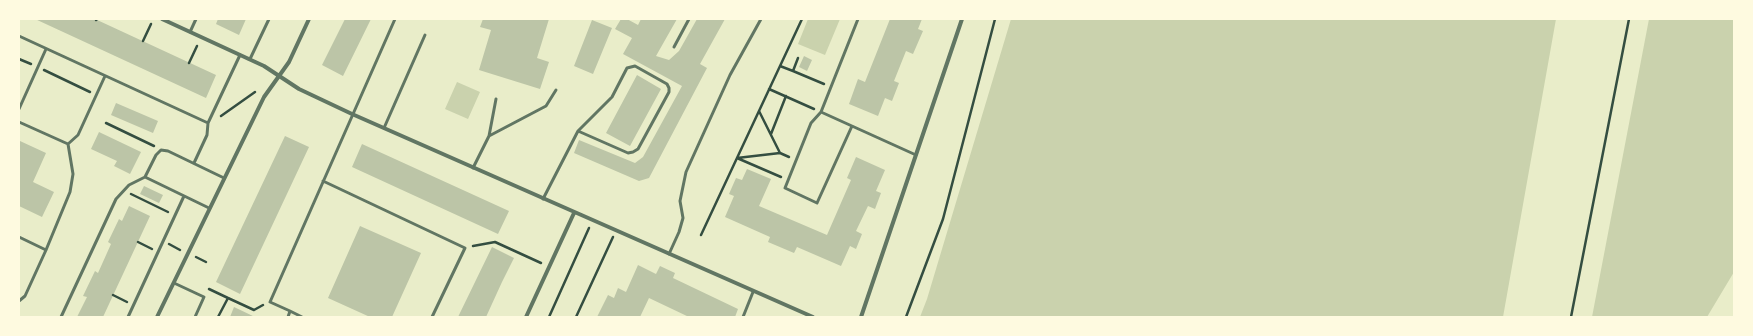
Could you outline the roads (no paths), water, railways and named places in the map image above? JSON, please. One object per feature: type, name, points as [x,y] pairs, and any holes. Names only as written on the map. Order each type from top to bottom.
[{"type":"street","points":[[162,19],[250,59],[264,66],[299,89],[352,114],[753,292],[813,317]]},
{"type":"street","points":[[157,317],[264,97],[289,62],[309,19]]},
{"type":"street","points":[[861,317],[962,19]]},
{"type":"street","points":[[526,317],[574,213]]},
{"type":"lane","points":[[190,32],[196,19]]},
{"type":"lane","points":[[250,59],[269,19]]},
{"type":"lane","points":[[302,317],[270,302],[395,19]]},
{"type":"lane","points":[[674,46],[689,19]]},
{"type":"lane","points":[[669,255],[679,232],[682,218],[680,201],[686,172],[730,75],[761,19]]},
{"type":"lane","points":[[852,126],[817,203],[784,188],[811,123],[821,112],[858,19]]},
{"type":"lane","points":[[384,128],[425,35]]},
{"type":"lane","points":[[19,36],[208,123]]},
{"type":"lane","points":[[19,109],[46,49]]},
{"type":"lane","points":[[194,163],[207,135],[208,123],[240,55]]},
{"type":"lane","points":[[543,199],[578,131],[612,97],[627,68],[630,66],[641,70],[667,84],[669,88],[669,92],[638,149],[633,152],[628,153],[578,131]]},
{"type":"lane","points":[[68,144],[78,135],[105,76]]},
{"type":"lane","points":[[489,136],[546,106],[556,90]]},
{"type":"lane","points":[[473,168],[489,136],[496,99]]},
{"type":"lane","points":[[821,112],[916,155]]},
{"type":"lane","points":[[19,122],[68,144]]},
{"type":"lane","points":[[19,301],[25,296],[70,192],[73,174],[68,144]]},
{"type":"lane","points":[[61,317],[116,198],[129,185],[145,177],[156,155],[161,150],[168,151],[224,178]]},
{"type":"lane","points":[[145,177],[209,208]]},
{"type":"lane","points":[[323,181],[465,248],[432,317]]},
{"type":"lane","points":[[128,317],[184,196]]},
{"type":"lane","points":[[19,237],[46,250]]},
{"type":"lane","points":[[174,283],[204,297],[195,317]]},
{"type":"lane","points":[[743,317],[753,292]]},
{"type":"lane","points":[[288,317],[290,311]]}]
